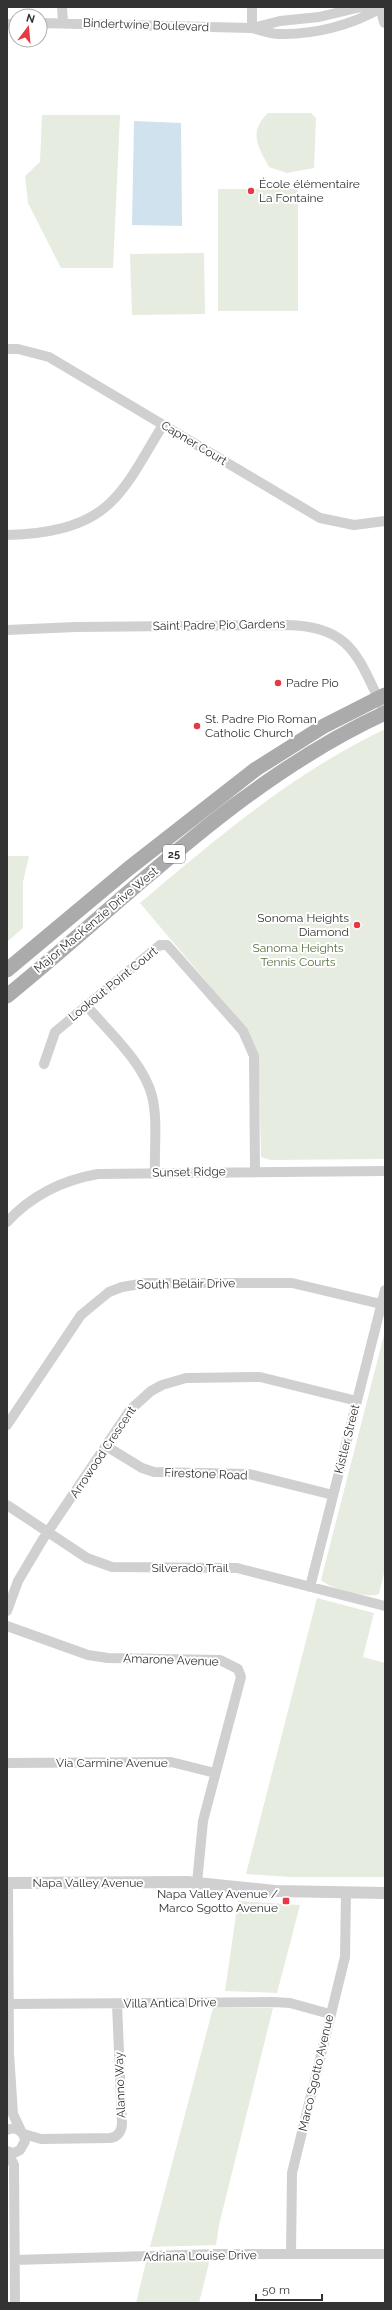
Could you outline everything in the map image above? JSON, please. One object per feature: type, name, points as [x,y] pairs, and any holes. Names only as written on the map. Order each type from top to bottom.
[{"type":"main road","name":"Major MacKenzie Drive West","points":[[7,970],[128,869],[256,769],[308,735],[382,696]]},
{"type":"main road","name":"Major MacKenzie Drive West","points":[[7,996],[183,847],[253,790],[318,747],[385,713]]},
{"type":"street","points":[[62,7],[63,22]]},
{"type":"street","points":[[252,7],[252,28]]},
{"type":"street","name":"Bindertwine Boulevard","points":[[252,28],[280,20],[319,17],[361,7],[382,7]]},
{"type":"street","points":[[382,7],[385,22]]},
{"type":"street","name":"Bindertwine Boulevard","points":[[48,23],[252,28],[277,34],[320,30],[360,20],[382,7]]},
{"type":"street","name":"Capner Court","points":[[7,349],[18,349],[49,357],[320,518],[354,525],[385,521]]},
{"type":"street","points":[[7,535],[51,531],[84,521],[110,503],[126,483],[163,425]]},
{"type":"street","name":"Saint Padre Pio Gardens","points":[[7,630],[84,627],[288,625],[313,627],[334,635],[356,653],[382,696],[385,713]]},
{"type":"street","name":"Lookout Point Court","points":[[44,1064],[55,1032],[160,945],[167,945],[243,1031],[254,1056],[255,1171]]},
{"type":"street","points":[[86,1005],[138,1067],[149,1087],[154,1106],[155,1173]]},
{"type":"street","name":"Sunset Ridge","points":[[7,1222],[35,1198],[69,1181],[106,1173],[385,1171]]},
{"type":"street","name":"South Belair Drive","points":[[7,1425],[81,1315],[109,1292],[122,1287],[146,1283],[292,1282],[381,1304]]},
{"type":"street","name":"Kistler Street","points":[[310,1587],[385,1290]]},
{"type":"street","name":"Arrowood Crescent","points":[[7,1611],[18,1581],[48,1532],[130,1410],[143,1397],[162,1385],[186,1378],[266,1377],[357,1401]]},
{"type":"street","name":"Firestone Road","points":[[106,1446],[142,1468],[154,1472],[249,1474],[333,1496]]},
{"type":"street","name":"Silverado Trail","points":[[7,1505],[87,1558],[112,1567],[230,1568],[384,1603]]},
{"type":"street","name":"Amarone Avenue","points":[[7,1626],[88,1655],[108,1658],[220,1660],[238,1669],[241,1677],[215,1773],[204,1821],[197,1883]]},
{"type":"street","name":"Via Carmine Avenue","points":[[7,1763],[171,1762],[215,1773]]},
{"type":"street","points":[[7,1883],[9,2053],[13,2114],[25,2141],[14,2165]]},
{"type":"street","name":"Napa Valley Avenue","points":[[7,1883],[197,1883],[275,1891],[385,1892]]},
{"type":"street","name":"Marco Sgotto Avenue","points":[[291,2254],[292,2173],[345,1957],[346,1892]]},
{"type":"street","name":"Villa Antica Drive","points":[[8,2004],[282,2002],[330,2014]]},
{"type":"street","name":"Alanno Way","points":[[7,2129],[13,2128],[22,2133],[40,2139],[110,2138],[118,2136],[122,2124],[117,2004]]},
{"type":"street","points":[[7,2129],[13,2114]]},
{"type":"street","name":"Alanno Way","points":[[22,2149],[40,2139]]},
{"type":"street","points":[[7,2151],[14,2153],[22,2149]]},
{"type":"street","points":[[7,2151],[14,2165],[15,2303]]},
{"type":"street","name":"Adriana Louise Drive","points":[[15,2260],[216,2254],[385,2254]]},
{"type":"green space","points":[[268,113],[311,113],[316,118],[314,168],[287,173],[269,167],[261,153],[257,140],[258,127]]},
{"type":"green space","points":[[42,115],[120,115],[113,268],[61,268],[28,203],[25,176],[40,162]]},
{"type":"green space","points":[[218,189],[298,189],[298,311],[218,311]]},
{"type":"green space","points":[[204,253],[205,314],[132,315],[130,254]]},
{"type":"green space","name":"Sanoma Heights Tennis Courts","points":[[385,729],[385,1159],[270,1160],[261,1157],[258,1060],[248,1031],[140,903],[227,831],[287,786],[351,746]]},
{"type":"green space","points":[[7,856],[29,856],[23,882],[23,928],[7,942]]},
{"type":"green space","points":[[385,1331],[385,1569],[379,1594],[367,1595],[349,1592],[321,1580]]},
{"type":"green space","points":[[317,1598],[374,1613],[363,1657],[385,1663],[385,1877],[290,1877],[246,1874]]},
{"type":"green space","points":[[238,1901],[300,1905],[277,1993],[225,1991]]},
{"type":"green space","points":[[213,2008],[273,2008],[219,2225],[216,2245],[150,2247]]},
{"type":"green space","points":[[210,2259],[199,2303],[136,2303],[146,2262]]},
{"type":"water","points":[[134,121],[181,123],[182,226],[132,225]]},
{"type":"place","name":"École élémentaire La Fontaine","points":[[251,191]]},
{"type":"place","name":"Padre Pio","points":[[278,683]]},
{"type":"place","name":"St. Padre Pio Roman Catholic Church","points":[[197,726]]},
{"type":"place","name":"Sonoma Heights Diamond","points":[[357,925]]},
{"type":"place","name":"Napa Valley Avenue / Marco Sgotto Avenue","points":[[286,1901]]}]
